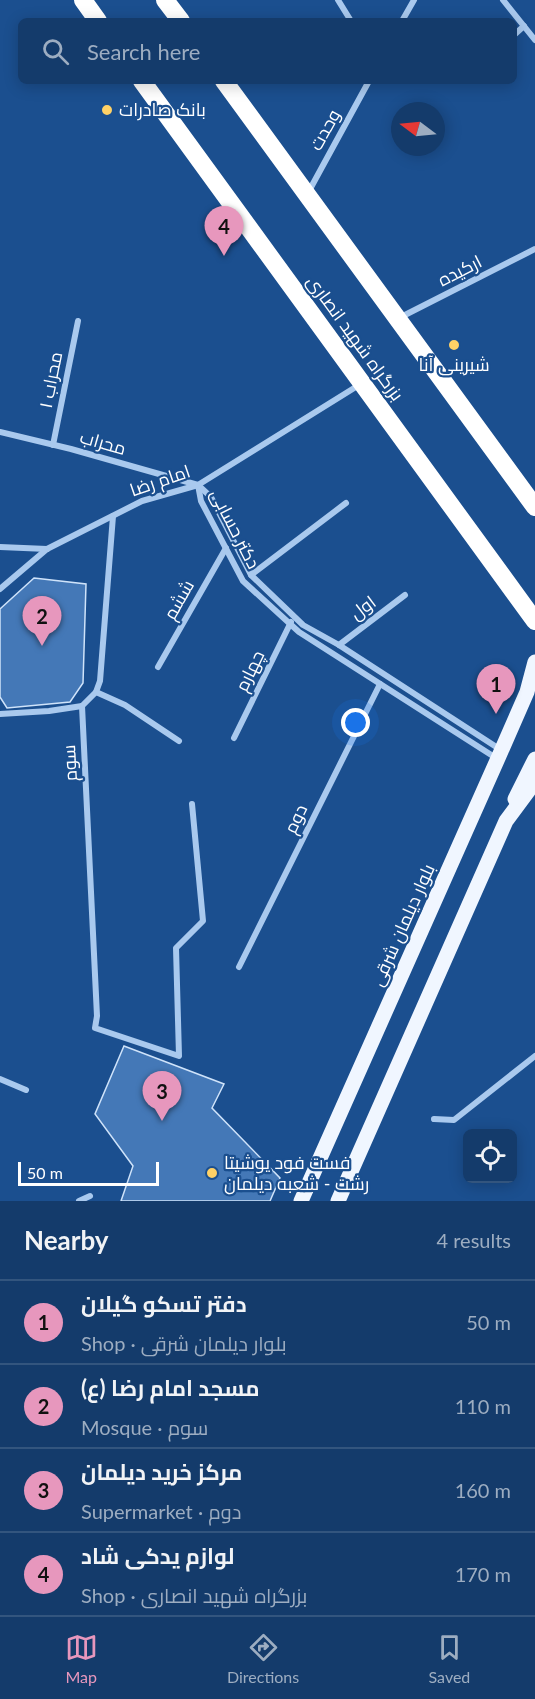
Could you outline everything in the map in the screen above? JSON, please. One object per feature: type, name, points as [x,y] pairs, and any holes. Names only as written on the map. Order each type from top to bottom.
[{"type":"highway","points":[[83,0],[96,18]]},
{"type":"highway","points":[[165,0],[179,18]]},
{"type":"highway","name":"بزرگراه شهید انصاری","points":[[144,84],[535,621]]},
{"type":"highway","points":[[226,84],[535,507]]},
{"type":"main road","name":"بلوار دیلمان شرقی","points":[[302,1201],[531,688],[535,662]]},
{"type":"main road","points":[[338,1201],[524,777],[535,759]]},
{"type":"main road","points":[[506,821],[533,788]]},
{"type":"street","points":[[338,0],[349,18]]},
{"type":"street","points":[[404,18],[414,0]]},
{"type":"street","points":[[503,0],[535,40]]},
{"type":"street","points":[[517,32],[524,26]]},
{"type":"street","name":"وحدت","points":[[307,194],[367,84]]},
{"type":"street","name":"ارکیده","points":[[398,319],[535,249]]},
{"type":"street","name":"محراب ۱","points":[[53,445],[78,321]]},
{"type":"street","name":"امام رضا","points":[[0,589],[47,549],[142,501],[198,485],[362,383]]},
{"type":"street","name":"محراب","points":[[0,432],[198,485]]},
{"type":"street","name":"دکتر حسابی","points":[[198,485],[201,501],[243,581],[290,624],[380,684],[500,755]]},
{"type":"street","name":"دکتر حسابی","points":[[198,485],[211,497],[251,575],[294,617],[500,755]]},
{"type":"street","points":[[251,575],[346,503]]},
{"type":"street","points":[[0,714],[82,706],[96,692],[100,681],[113,516]]},
{"type":"street","points":[[0,547],[47,549]]},
{"type":"street","name":"ششم","points":[[158,667],[226,548]]},
{"type":"street","name":"اول","points":[[339,645],[405,595]]},
{"type":"street","name":"چهارم","points":[[234,738],[294,617]]},
{"type":"street","name":"دوم","points":[[239,967],[380,684]]},
{"type":"street","points":[[96,692],[125,705],[179,741]]},
{"type":"street","name":"سوم","points":[[82,706],[97,1016],[95,1028],[179,1056],[176,948],[202,921],[192,804]]},
{"type":"street","points":[[434,1119],[454,1120],[534,1059]]},
{"type":"street","points":[[0,1079],[26,1090]]},
{"type":"street","points":[[79,1201],[90,1196]]},
{"type":"building","points":[[34,578],[86,584],[83,683],[70,702],[7,708],[0,697],[0,609]]},
{"type":"building","points":[[124,1046],[224,1084],[212,1108],[280,1178],[270,1201],[121,1201],[133,1166],[95,1114]]},
{"type":"place","name":"بانک صادرات","points":[[107,110]]},
{"type":"place","name":"لوازم یدکی شاد","points":[[224,256]]},
{"type":"place","name":"شیرینی آنا","points":[[454,345]]},
{"type":"place","name":"مسجد امام رضا (ع)","points":[[42,646]]},
{"type":"place","name":"دفتر تسکو گیلان","points":[[496,714]]},
{"type":"place","name":"مرکز خرید دیلمان","points":[[162,1121]]},
{"type":"place","name":"فست فود یوشیتا رشت - شعبه دیلمان","points":[[212,1173]]}]
